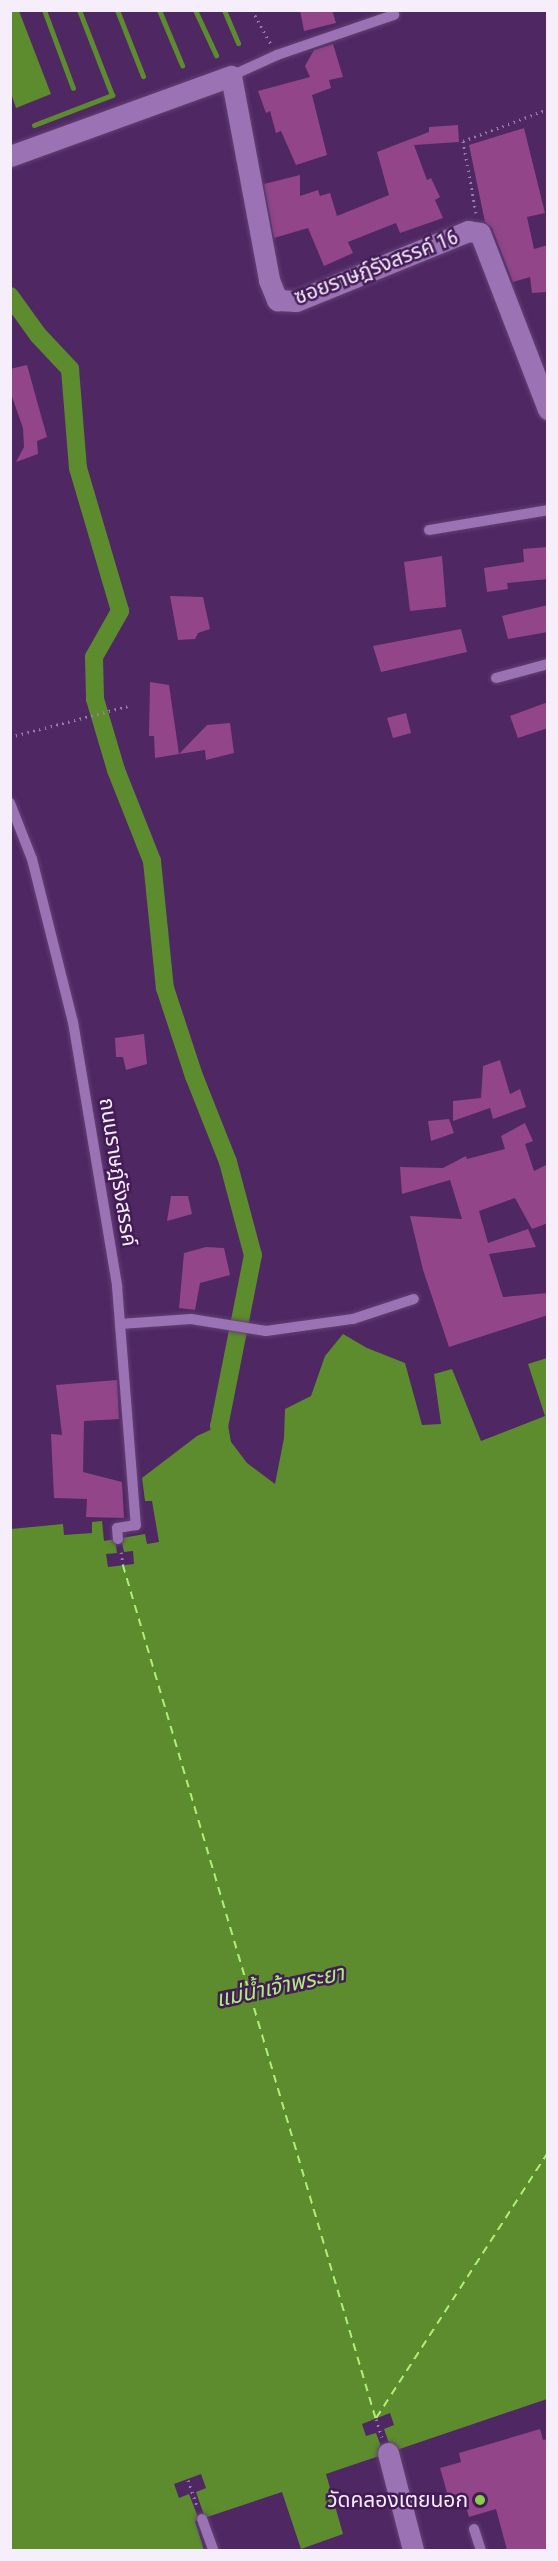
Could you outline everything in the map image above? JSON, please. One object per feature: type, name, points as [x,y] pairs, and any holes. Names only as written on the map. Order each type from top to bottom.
[{"type":"street","points":[[10,156],[231,76]]},
{"type":"street","name":"ซอยราษฎ์รังสรรค์ 16","points":[[231,76],[269,280],[278,300],[296,301],[468,231],[480,233],[548,409]]},
{"type":"street","points":[[388,2453],[413,2550]]},
{"type":"lane","points":[[231,76],[276,56],[394,15]]},
{"type":"lane","points":[[429,530],[548,510]]},
{"type":"lane","points":[[496,678],[548,664]]},
{"type":"lane","name":"ถนนราษฎ์รังสรรค์","points":[[10,803],[32,859],[73,1022],[120,1324],[136,1525],[117,1528],[118,1539]]},
{"type":"lane","points":[[120,1324],[191,1319],[266,1331],[353,1319],[414,1299]]},
{"type":"lane","points":[[202,2519],[213,2550]]},
{"type":"lane","points":[[474,2529],[481,2550]]},
{"type":"path","points":[[252,10],[276,56]]},
{"type":"path","points":[[480,233],[463,141],[548,109]]},
{"type":"path","points":[[10,737],[132,705]]},
{"type":"path","points":[[188,2480],[202,2519]]},
{"type":"water","points":[[11,10],[19,11],[51,94],[16,108],[11,93]]},
{"type":"water","name":"แม่น้ำเจ้าพระยา","points":[[343,1334],[367,1348],[405,1363],[422,1425],[441,1424],[434,1374],[452,1369],[481,1441],[545,1416],[528,1364],[547,1358],[547,2399],[326,2474],[343,2534],[301,2549],[282,2492],[195,2521],[204,2550],[11,2550],[11,1529],[63,1524],[64,1535],[92,1533],[92,1522],[102,1521],[104,1541],[145,1534],[147,1544],[159,1542],[152,1501],[145,1501],[142,1478],[197,1436],[219,1426],[247,1463],[275,1484],[284,1438],[285,1409],[311,1396],[325,1356]]},
{"type":"pier","points":[[121,1538],[124,1552],[133,1551],[134,1564],[108,1567],[106,1554],[117,1553],[115,1539]]},
{"type":"pier","points":[[390,2413],[394,2425],[384,2429],[392,2452],[384,2454],[376,2433],[366,2436],[362,2424]]},
{"type":"pier","points":[[201,2474],[206,2488],[196,2492],[205,2518],[199,2520],[189,2494],[179,2498],[174,2484]]},
{"type":"building","points":[[300,10],[332,10],[336,23],[304,31]]},
{"type":"building","points":[[333,44],[343,77],[329,80],[331,88],[312,95],[327,155],[296,165],[281,131],[276,133],[270,111],[266,113],[258,91],[310,77],[305,66],[314,50]]},
{"type":"building","points":[[458,125],[459,142],[414,145],[427,180],[431,178],[440,197],[435,200],[443,218],[400,233],[396,223],[348,242],[353,253],[324,266],[308,228],[274,238],[264,184],[300,175],[300,196],[318,190],[320,196],[330,193],[337,216],[389,195],[377,152],[429,132],[429,127]]},
{"type":"building","points":[[524,128],[545,213],[527,217],[534,249],[548,245],[547,292],[532,293],[530,277],[513,282],[492,228],[485,222],[469,145]]},
{"type":"building","points":[[27,365],[47,437],[37,441],[38,454],[16,462],[24,447],[23,428],[10,391],[10,369]]},
{"type":"building","points":[[548,547],[548,579],[507,583],[508,589],[487,592],[484,568],[524,562],[523,549]]},
{"type":"building","points":[[442,556],[446,607],[410,611],[404,562]]},
{"type":"building","points":[[170,596],[203,597],[210,629],[198,633],[195,639],[178,640]]},
{"type":"building","points":[[548,605],[548,632],[508,639],[502,616]]},
{"type":"building","points":[[461,629],[467,652],[381,672],[373,646]]},
{"type":"building","points":[[150,682],[169,685],[179,754],[155,758],[154,736],[149,736]]},
{"type":"building","points":[[548,702],[548,728],[518,738],[510,716]]},
{"type":"building","points":[[406,713],[411,733],[393,738],[387,718]]},
{"type":"building","points":[[230,723],[234,753],[206,760],[205,750],[179,754],[207,725]]},
{"type":"building","points":[[144,1034],[147,1064],[126,1070],[123,1057],[116,1057],[115,1038]]},
{"type":"building","points":[[500,1060],[510,1094],[520,1089],[526,1107],[493,1119],[490,1108],[453,1121],[453,1101],[481,1098],[483,1066]]},
{"type":"building","points":[[449,1119],[454,1133],[431,1141],[428,1121]]},
{"type":"building","points":[[525,1123],[533,1141],[525,1144],[534,1171],[548,1164],[548,1223],[532,1229],[515,1198],[479,1211],[488,1243],[528,1229],[536,1247],[489,1254],[503,1297],[548,1293],[548,1315],[449,1347],[423,1270],[410,1216],[462,1219],[450,1180],[402,1194],[400,1167],[443,1168],[466,1156],[467,1159],[505,1149],[501,1136]]},
{"type":"building","points":[[171,1196],[188,1196],[192,1214],[167,1221]]},
{"type":"building","points":[[206,1247],[224,1248],[230,1275],[200,1283],[195,1310],[179,1308],[184,1253]]},
{"type":"building","points":[[117,1380],[119,1419],[84,1421],[83,1472],[122,1482],[124,1518],[86,1517],[87,1499],[54,1498],[51,1434],[62,1435],[56,1385]]},
{"type":"building","points":[[540,2429],[543,2440],[548,2439],[548,2550],[507,2550],[496,2509],[469,2517],[465,2503],[458,2504],[455,2494],[448,2496],[440,2468],[461,2462],[459,2453]]},
{"type":"waterway","points":[[44,10],[73,88]]},
{"type":"waterway","points":[[34,125],[112,95],[79,10]]},
{"type":"waterway","points":[[117,10],[143,76]]},
{"type":"waterway","points":[[159,10],[182,65]]},
{"type":"waterway","points":[[195,10],[216,55]]},
{"type":"waterway","points":[[224,10],[238,43]]},
{"type":"waterway","points":[[10,296],[38,335],[70,369],[78,468],[120,611],[94,657],[95,699],[116,770],[152,861],[165,988],[194,1076],[228,1162],[253,1255],[219,1426],[223,1449]]},
{"type":"ferry route","points":[[123,1565],[376,2419]]},
{"type":"ferry route","points":[[376,2418],[548,2152]]},
{"type":"place","name":"วัดคลองเตยนอก","points":[[480,2500]]}]
